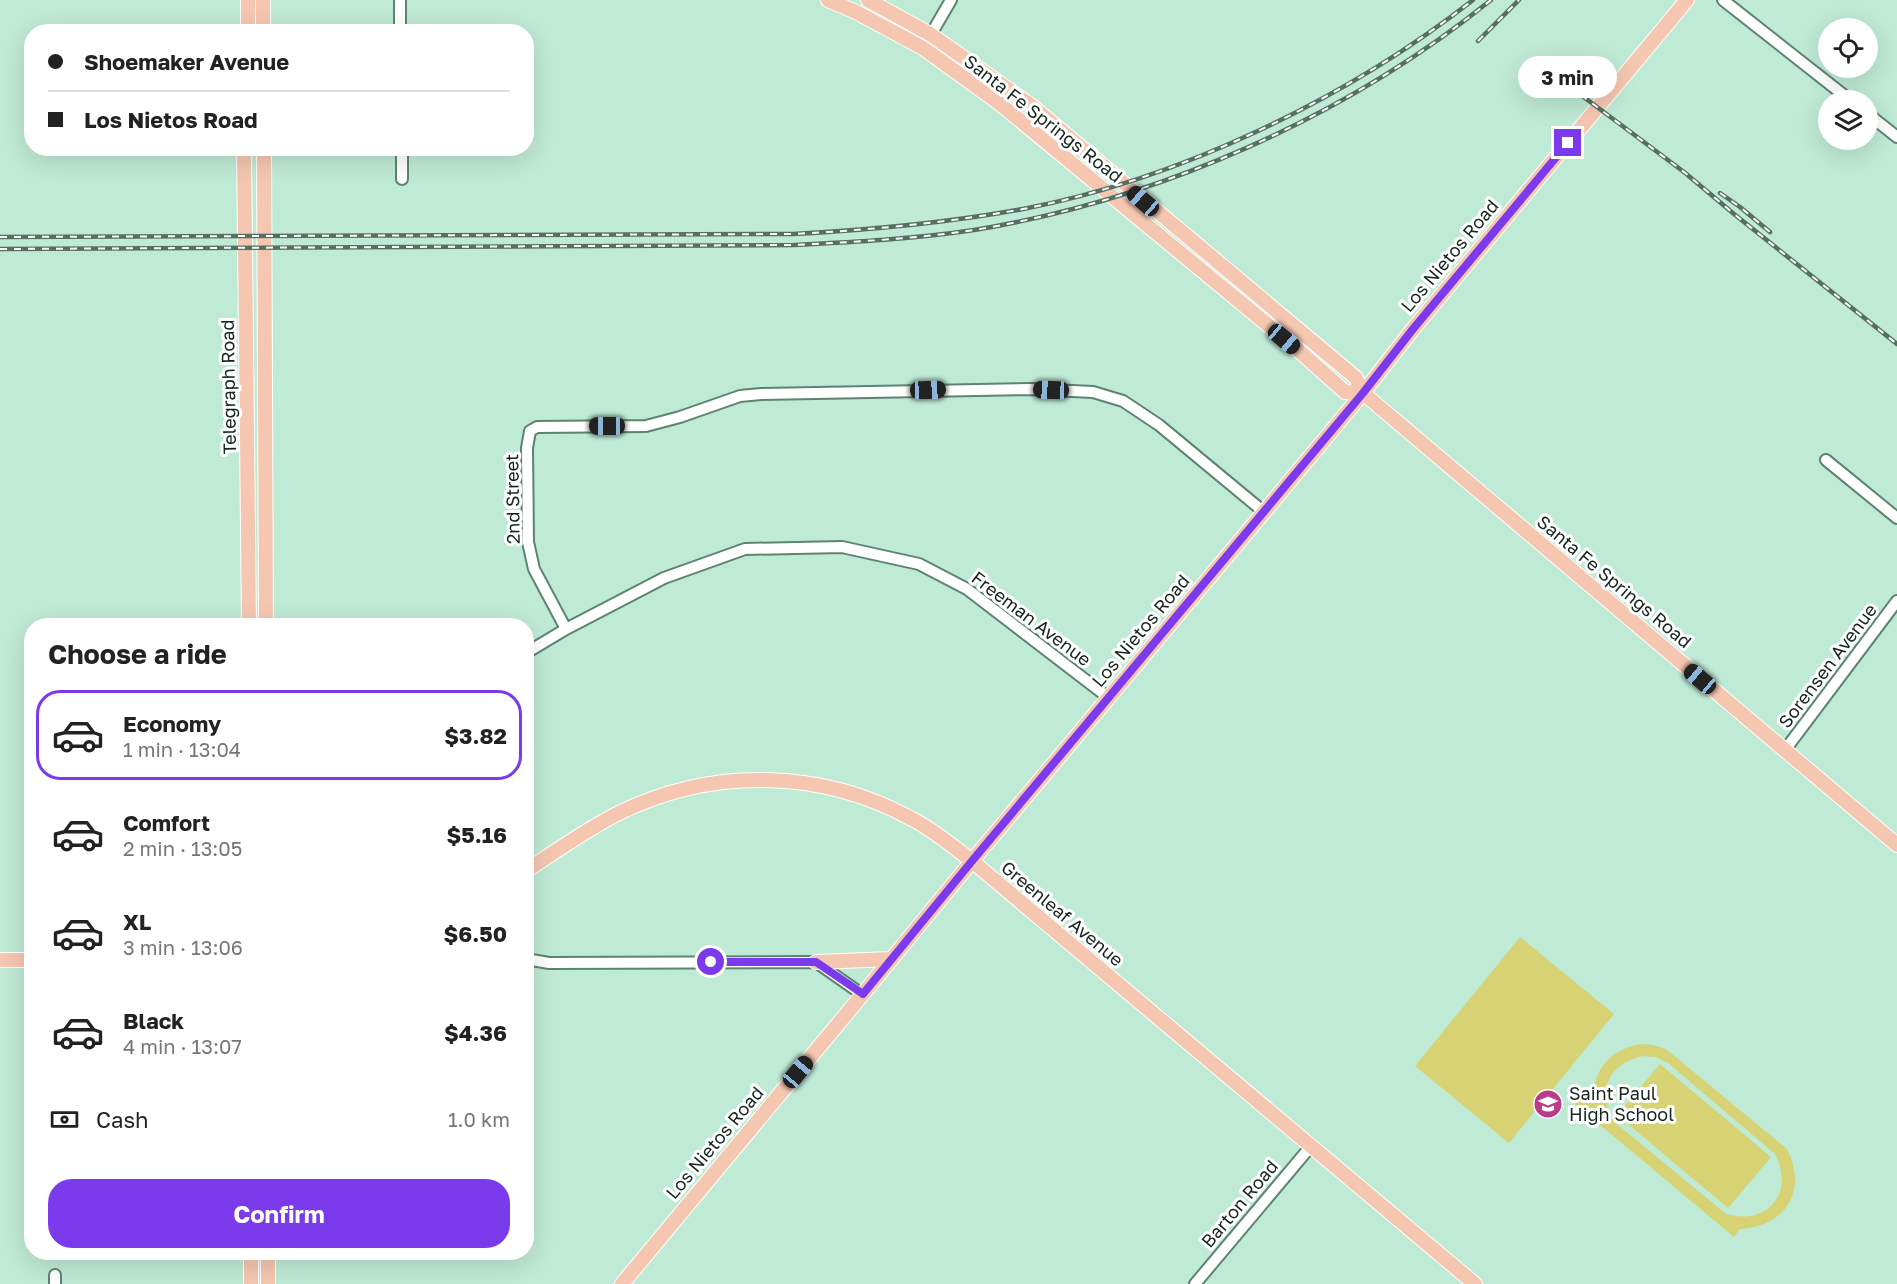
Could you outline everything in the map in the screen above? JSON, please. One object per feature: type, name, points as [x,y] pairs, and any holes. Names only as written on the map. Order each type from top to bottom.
[{"type":"main road","points":[[248,0],[248,24]]},
{"type":"main road","points":[[263,0],[263,24]]},
{"type":"main road","name":"Santa Fe Springs Road","points":[[828,0],[856,12],[923,48],[999,103],[1345,392],[1363,393]]},
{"type":"main road","name":"Santa Fe Springs Road","points":[[868,0],[930,34],[1032,106],[1356,378],[1363,393],[1897,845]]},
{"type":"main road","name":"Los Nietos Road","points":[[622,1284],[1687,0]]},
{"type":"main road","name":"Telegraph Road","points":[[244,156],[249,618]]},
{"type":"main road","name":"Telegraph Road","points":[[264,156],[266,618]]},
{"type":"main road","points":[[1259,318],[1270,306]]},
{"type":"main road","name":"Greenleaf Avenue","points":[[534,866],[617,813],[672,791],[706,784],[763,780],[824,786],[877,802],[924,826],[972,861],[1475,1284]]},
{"type":"main road","points":[[816,962],[892,959]]},
{"type":"main road","points":[[0,960],[24,960]]},
{"type":"main road","points":[[251,1260],[251,1284]]},
{"type":"main road","points":[[268,1260],[268,1284]]},
{"type":"street","points":[[400,0],[400,24]]},
{"type":"street","points":[[923,48],[951,0]]},
{"type":"street","points":[[1723,0],[1837,90]]},
{"type":"street","points":[[1878,122],[1897,137]]},
{"type":"street","points":[[402,156],[402,179]]},
{"type":"street","name":"2nd Street","points":[[566,629],[534,569],[528,542],[527,448],[530,431],[537,427],[646,426],[740,396],[761,394],[1030,389],[1093,392],[1123,401],[1159,424],[1264,512]]},
{"type":"street","points":[[1826,460],[1897,518]]},
{"type":"street","name":"Freeman Avenue","points":[[534,648],[664,578],[745,549],[842,547],[919,564],[967,589],[1108,698]]},
{"type":"street","name":"Sorensen Avenue","points":[[1785,750],[1897,601]]},
{"type":"street","points":[[534,960],[549,963],[816,962],[863,994]]},
{"type":"street","name":"Barton Road","points":[[1195,1284],[1311,1146]]},
{"type":"shaded area","points":[[1520,937],[1614,1014],[1509,1143],[1415,1066]]},
{"type":"shaded area","points":[[1640,1044],[1666,1049],[1787,1149],[1793,1164],[1795,1179],[1789,1204],[1781,1213],[1770,1221],[1740,1229],[1734,1237],[1575,1104],[1582,1095],[1594,1104],[1594,1092],[1599,1072],[1610,1058],[1628,1047]],"holes":[[[1643,1056],[1656,1057],[1668,1063],[1775,1154],[1782,1181],[1774,1203],[1765,1210],[1754,1215],[1726,1214],[1617,1124],[1610,1113],[1606,1092],[1613,1073],[1630,1060]]]},
{"type":"shaded area","points":[[1660,1064],[1771,1157],[1728,1208],[1617,1115]]},
{"type":"railway","points":[[0,237],[793,234],[908,225],[994,214],[1082,195],[1142,177],[1201,156],[1260,130],[1372,70],[1473,0]]},
{"type":"railway","points":[[0,249],[793,245],[906,238],[974,230],[1043,216],[1112,198],[1180,175],[1247,148],[1375,81],[1435,42],[1491,0]]},
{"type":"railway","points":[[1478,41],[1519,0]]},
{"type":"railway","points":[[1581,95],[1684,172],[1897,344]]},
{"type":"railway","points":[[1720,193],[1770,232]]},
{"type":"place","name":"Saint Paul High School","points":[[1548,1104]]},
{"type":"route","points":[[711,962],[816,962],[863,994],[1568,143]]}]
